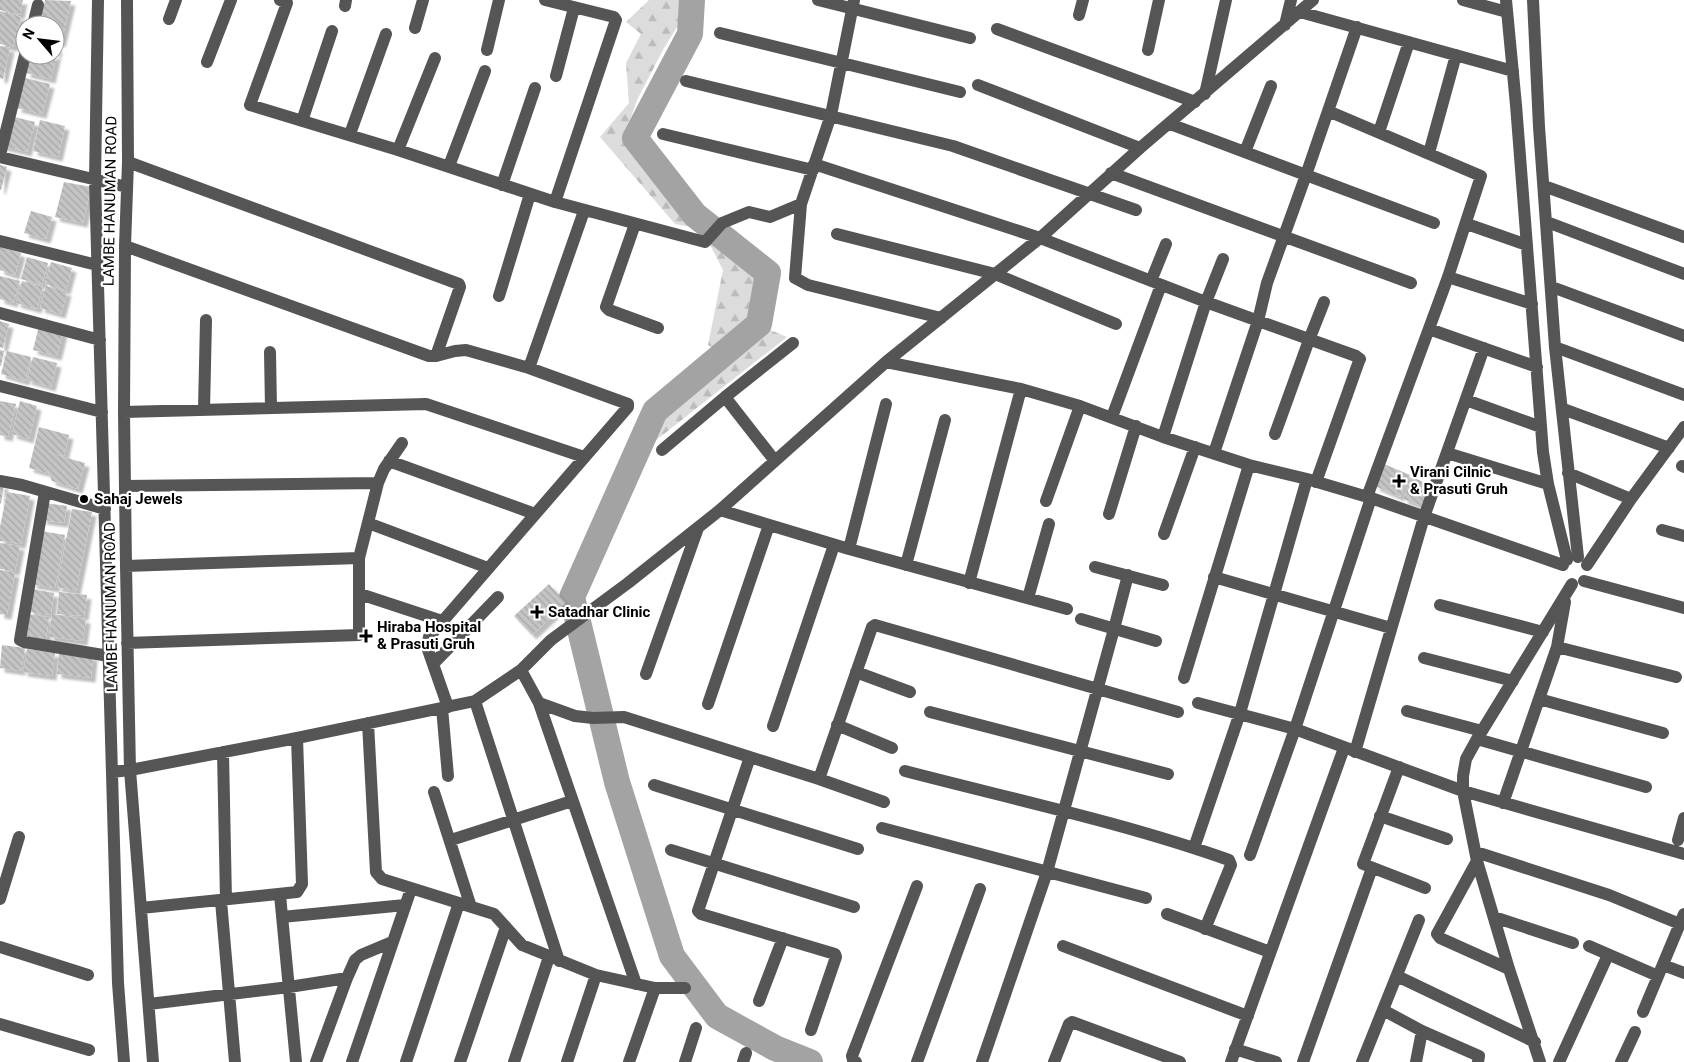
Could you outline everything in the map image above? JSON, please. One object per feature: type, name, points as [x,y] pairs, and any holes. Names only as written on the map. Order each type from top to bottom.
[{"type":"street","points":[[98,0],[95,180],[97,265],[118,983],[124,1062]]},
{"type":"street","name":"LAMBE HANUMAN ROAD","points":[[127,0],[128,162],[125,246],[124,412],[130,770],[153,1062]]},
{"type":"street","points":[[169,19],[176,0]]},
{"type":"street","points":[[207,62],[231,0]]},
{"type":"street","points":[[280,0],[287,3],[250,105],[350,134],[584,211],[705,242],[722,223],[748,212],[770,217],[801,204]]},
{"type":"street","points":[[415,28],[424,0]]},
{"type":"street","points":[[487,50],[500,0]]},
{"type":"street","points":[[545,0],[614,17],[616,20],[555,202]]},
{"type":"street","points":[[818,0],[853,4],[970,38]]},
{"type":"street","points":[[1078,15],[1083,0]]},
{"type":"street","points":[[1148,50],[1159,0]]},
{"type":"street","points":[[1205,94],[1226,0]]},
{"type":"street","points":[[1285,25],[1290,0]]},
{"type":"street","points":[[112,772],[297,738],[475,701],[521,670],[551,640],[628,583],[720,510],[886,362],[1040,238],[1111,173],[1314,0]]},
{"type":"street","points":[[1463,0],[1507,6],[1541,427],[1548,484],[1574,562]]},
{"type":"street","points":[[1533,0],[1539,126],[1555,347],[1563,409],[1574,562]]},
{"type":"street","points":[[853,4],[831,115],[801,204],[795,278],[808,284],[941,318]]},
{"type":"street","points":[[36,15],[38,5]]},
{"type":"street","points":[[556,76],[574,8]]},
{"type":"street","points":[[1300,12],[1513,71]]},
{"type":"street","points":[[1214,454],[1258,321],[1267,283],[1283,235],[1306,175],[1357,27]]},
{"type":"street","points":[[996,29],[1195,102]]},
{"type":"street","points":[[302,121],[332,31]]},
{"type":"street","points":[[720,33],[960,92]]},
{"type":"street","points":[[350,134],[386,34]]},
{"type":"street","points":[[1379,132],[1409,42]]},
{"type":"street","points":[[1429,153],[1456,55]]},
{"type":"street","points":[[398,150],[435,58]]},
{"type":"street","points":[[23,65],[0,156],[127,187]]},
{"type":"street","points":[[449,166],[485,71]]},
{"type":"street","points":[[686,81],[831,115],[971,151],[1136,210]]},
{"type":"street","points":[[978,85],[1140,148]]},
{"type":"street","points":[[1245,152],[1271,86]]},
{"type":"street","points":[[502,185],[535,88]]},
{"type":"street","points":[[1250,855],[1334,612],[1369,498],[1448,277],[1481,176],[1328,111]]},
{"type":"street","points":[[1170,124],[1434,223]]},
{"type":"street","points":[[1518,129],[1539,126]]},
{"type":"street","points":[[663,134],[814,167],[1040,238],[1360,359],[1311,480],[1274,595],[1240,713],[1194,848]]},
{"type":"street","points":[[128,162],[459,284],[460,287],[436,356]]},
{"type":"street","points":[[1111,173],[1411,283]]},
{"type":"street","points":[[1544,186],[1684,237]]},
{"type":"street","points":[[499,296],[530,194]]},
{"type":"street","points":[[529,368],[584,211]]},
{"type":"street","points":[[1547,222],[1684,274]]},
{"type":"street","points":[[635,224],[606,307],[609,310],[658,328]]},
{"type":"street","points":[[1466,224],[1527,245]]},
{"type":"street","points":[[837,234],[995,274],[1116,324]]},
{"type":"street","points":[[0,241],[97,265]]},
{"type":"street","points":[[1112,417],[1156,283],[1166,244]]},
{"type":"street","points":[[125,246],[429,356],[466,350],[529,368],[628,404],[628,407],[429,637],[426,644],[445,707],[448,776]]},
{"type":"street","points":[[1163,437],[1206,302],[1223,259]]},
{"type":"street","points":[[1448,277],[1532,304]]},
{"type":"street","points":[[1552,287],[1684,336]]},
{"type":"street","points":[[1275,434],[1324,302]]},
{"type":"street","points":[[0,313],[100,340]]},
{"type":"street","points":[[204,410],[206,320]]},
{"type":"street","points":[[1429,329],[1537,367]]},
{"type":"street","points":[[662,450],[793,343]]},
{"type":"street","points":[[1555,347],[1684,395]]},
{"type":"street","points":[[1231,1062],[1270,952],[1350,750],[1391,628],[1424,517],[1484,348]]},
{"type":"street","points":[[270,352],[271,408]]},
{"type":"street","points":[[886,362],[1020,389],[1080,406],[1214,454],[1311,480],[1424,517],[1574,562],[1588,574],[1574,587],[1543,632],[1479,735],[1466,759],[1463,776],[1463,791],[1477,857],[1509,969],[1535,1042],[1540,1062]]},
{"type":"street","points":[[0,386],[102,412]]},
{"type":"street","points":[[969,582],[1020,389]]},
{"type":"street","points":[[725,397],[775,461]]},
{"type":"street","points":[[1466,400],[1541,427]]},
{"type":"street","points":[[124,412],[426,404],[584,457]]},
{"type":"street","points":[[849,549],[886,404]]},
{"type":"street","points":[[1046,501],[1080,406]]},
{"type":"street","points":[[1563,409],[1668,448]]},
{"type":"street","points":[[906,566],[945,420]]},
{"type":"street","points":[[1110,514],[1136,426]]},
{"type":"street","points":[[1684,427],[1631,499],[1574,562],[1563,577],[1574,587],[1684,608]]},
{"type":"street","points":[[127,643],[358,635],[360,632],[359,558],[378,483],[389,461],[402,443]]},
{"type":"street","points":[[1164,534],[1194,447]]},
{"type":"street","points":[[1447,453],[1548,484]]},
{"type":"street","points":[[389,461],[535,514]]},
{"type":"street","points":[[1184,678],[1249,464]]},
{"type":"street","points":[[1568,473],[1631,499]]},
{"type":"street","points":[[0,481],[22,485],[105,510]]},
{"type":"street","points":[[126,486],[378,483]]},
{"type":"street","points":[[45,492],[20,640],[109,656]]},
{"type":"street","points":[[720,510],[906,566],[1067,609]]},
{"type":"street","points":[[368,524],[488,568]]},
{"type":"street","points":[[1028,598],[1049,524]]},
{"type":"street","points":[[708,704],[769,525]]},
{"type":"street","points":[[646,674],[698,527]]},
{"type":"street","points":[[1662,530],[1684,536]]},
{"type":"street","points":[[773,726],[834,545]]},
{"type":"street","points":[[126,566],[359,558]]},
{"type":"street","points":[[1094,567],[1163,586]]},
{"type":"street","points":[[982,1062],[1047,872],[1065,812],[1128,575]]},
{"type":"street","points":[[1214,578],[1391,628]]},
{"type":"street","points":[[1503,803],[1557,647],[1574,587]]},
{"type":"street","points":[[360,594],[442,621]]},
{"type":"street","points":[[433,664],[498,596]]},
{"type":"street","points":[[1440,605],[1543,632]]},
{"type":"street","points":[[1081,619],[1156,641]]},
{"type":"street","points":[[818,779],[872,627],[877,625],[1178,712]]},
{"type":"street","points":[[1557,647],[1676,677]]},
{"type":"street","points":[[1424,658],[1513,681]]},
{"type":"street","points":[[521,670],[539,703],[636,984]]},
{"type":"street","points":[[856,672],[910,692]]},
{"type":"street","points":[[1539,699],[1663,733]]},
{"type":"street","points":[[475,701],[514,821],[554,959],[514,1062]]},
{"type":"street","points":[[539,703],[569,714],[593,718],[624,717],[884,802]]},
{"type":"street","points":[[1198,703],[1295,729],[1463,791],[1684,854]]},
{"type":"street","points":[[1407,711],[1520,751],[1646,787]]},
{"type":"street","points":[[930,712],[1168,774]]},
{"type":"street","points":[[368,723],[376,872],[382,879],[494,914],[522,944],[554,959],[596,974],[636,984],[655,988],[685,988]]},
{"type":"street","points":[[838,725],[892,748]]},
{"type":"street","points":[[141,908],[224,901],[297,892],[302,884],[297,738]]},
{"type":"street","points":[[223,752],[224,901],[235,1062]]},
{"type":"street","points":[[750,757],[698,909],[699,913],[833,953],[836,956],[811,1030]]},
{"type":"street","points":[[1399,767],[1363,862],[1364,865],[1426,888]]},
{"type":"street","points":[[905,771],[1065,812],[1194,848],[1229,860],[1231,863],[1206,928]]},
{"type":"street","points":[[654,785],[858,849]]},
{"type":"street","points":[[434,792],[472,906]]},
{"type":"street","points":[[451,840],[572,801]]},
{"type":"street","points":[[1380,816],[1447,839]]},
{"type":"street","points":[[1678,840],[1684,818]]},
{"type":"street","points":[[882,828],[1146,898]]},
{"type":"street","points":[[0,899],[19,838]]},
{"type":"street","points":[[671,850],[854,907]]},
{"type":"street","points":[[1477,857],[1609,895],[1682,919],[1643,1012]]},
{"type":"street","points":[[1477,857],[1437,934],[1440,938],[1509,969]]},
{"type":"street","points":[[1302,1062],[1372,868]]},
{"type":"street","points":[[856,1062],[852,1056],[917,886]]},
{"type":"street","points":[[352,1062],[411,888]]},
{"type":"street","points":[[917,1062],[980,889]]},
{"type":"street","points":[[280,895],[296,1062]]},
{"type":"street","points":[[406,1062],[458,903]]},
{"type":"street","points":[[282,917],[405,905]]},
{"type":"street","points":[[1167,914],[1270,952]]},
{"type":"street","points":[[1494,917],[1573,942]]},
{"type":"street","points":[[1362,1062],[1419,920]]},
{"type":"street","points":[[460,1062],[506,927]]},
{"type":"street","points":[[760,1000],[783,938]]},
{"type":"street","points":[[316,1062],[347,978],[357,957],[392,942]]},
{"type":"street","points":[[1063,946],[1248,1016]]},
{"type":"street","points":[[1589,946],[1608,955],[1661,970],[1684,974]]},
{"type":"street","points":[[0,947],[88,975]]},
{"type":"street","points":[[1558,1062],[1608,955]]},
{"type":"street","points":[[567,1062],[596,974]]},
{"type":"street","points":[[1397,976],[1535,1042]]},
{"type":"street","points":[[148,1004],[347,978]]},
{"type":"street","points":[[629,1062],[655,988]]},
{"type":"street","points":[[1383,1010],[1422,1031],[1479,1056],[1478,1062]]},
{"type":"street","points":[[1054,1062],[1069,1024],[1072,1022],[1180,1062]]},
{"type":"street","points":[[0,1024],[89,1050]]},
{"type":"street","points":[[685,1062],[696,1028]]},
{"type":"street","points":[[1416,1062],[1422,1031]]},
{"type":"street","points":[[1621,1062],[1634,1032]]},
{"type":"street","points":[[1235,1049],[1276,1062]]},
{"type":"green space","points":[[649,0],[684,0],[681,21],[664,48],[637,100],[624,131],[653,175],[698,218],[733,245],[759,283],[749,321],[719,352],[708,345],[723,270],[702,229],[675,224],[600,137],[629,103],[626,63],[641,34],[626,22]]},
{"type":"green space","points":[[761,326],[787,337],[655,441],[648,428]]},
{"type":"building","points":[[0,0],[23,0],[20,15],[0,10]]},
{"type":"building","points":[[45,0],[71,1],[65,26],[65,15],[41,15]]},
{"type":"building","points":[[0,11],[15,15],[15,40],[13,47],[0,44]]},
{"type":"building","points":[[0,46],[10,48],[3,79],[0,78]]},
{"type":"building","points":[[28,65],[54,65],[51,79],[26,73]]},
{"type":"building","points":[[25,78],[50,84],[42,114],[17,108]]},
{"type":"building","points":[[10,116],[35,122],[27,152],[2,146]]},
{"type":"building","points":[[40,120],[65,126],[58,157],[33,151]]},
{"type":"building","points":[[0,165],[7,167],[1,190],[0,190]]},
{"type":"building","points":[[64,182],[91,187],[83,223],[55,217]]},
{"type":"building","points":[[31,211],[52,217],[46,239],[24,233]]},
{"type":"building","points":[[0,247],[21,253],[15,275],[0,270]]},
{"type":"building","points":[[27,257],[48,263],[42,285],[21,279]]},
{"type":"building","points":[[51,262],[72,268],[66,290],[45,284]]},
{"type":"building","points":[[0,276],[20,281],[13,303],[0,299]]},
{"type":"building","points":[[22,281],[43,287],[37,309],[16,303]]},
{"type":"building","points":[[46,286],[67,292],[61,314],[40,308]]},
{"type":"building","points":[[0,321],[9,324],[3,348],[0,347]]},
{"type":"building","points":[[39,326],[63,332],[57,356],[33,350]]},
{"type":"building","points":[[0,350],[4,351],[1,366],[0,366]]},
{"type":"building","points":[[7,351],[31,357],[25,381],[1,374]]},
{"type":"building","points":[[33,357],[57,363],[51,387],[27,380]]},
{"type":"building","points":[[0,401],[16,404],[8,437],[0,435]]},
{"type":"building","points":[[20,401],[37,406],[29,439],[12,434]]},
{"type":"building","points":[[39,427],[69,435],[64,456],[53,454],[85,463],[78,489],[52,481],[48,471],[48,473],[29,468]]},
{"type":"building","points":[[1384,464],[1410,475],[1400,497],[1375,486]]},
{"type":"building","points":[[1412,477],[1433,486],[1425,507],[1403,499]]},
{"type":"building","points":[[0,484],[4,485],[1,504],[0,503]]},
{"type":"building","points":[[7,492],[30,496],[21,544],[0,541],[0,527]]},
{"type":"building","points":[[45,503],[67,506],[64,523],[42,520]]},
{"type":"building","points":[[72,509],[92,512],[76,591],[57,587]]},
{"type":"building","points":[[41,531],[65,535],[55,588],[32,584]]},
{"type":"building","points":[[0,543],[20,546],[15,571],[0,569]]},
{"type":"building","points":[[0,570],[15,573],[7,615],[0,614]]},
{"type":"building","points":[[549,584],[566,603],[532,635],[514,616]]},
{"type":"building","points":[[32,589],[54,593],[51,615],[29,612]]},
{"type":"building","points":[[59,592],[87,595],[84,616],[57,614]]},
{"type":"building","points":[[27,614],[49,617],[46,640],[23,636]]},
{"type":"building","points":[[52,614],[86,619],[83,641],[49,637]]},
{"type":"building","points":[[2,645],[25,648],[21,671],[0,668]]},
{"type":"building","points":[[27,649],[55,653],[52,676],[23,672]]},
{"type":"building","points":[[59,652],[93,656],[91,678],[57,674]]},
{"type":"waterway","points":[[692,0],[690,34],[635,138],[695,215],[768,273],[759,324],[655,411],[572,597],[617,782],[672,956],[717,1016],[775,1048],[810,1062]]},
{"type":"place","name":"Virani Cilnic & Prasuti Gruh","points":[[1399,481]]},
{"type":"place","name":"Sahaj Jewels","points":[[84,499]]},
{"type":"place","name":"Satadhar Clinic","points":[[537,612]]},
{"type":"place","name":"Hiraba Hospital & Prasuti Gruh","points":[[366,636]]}]
